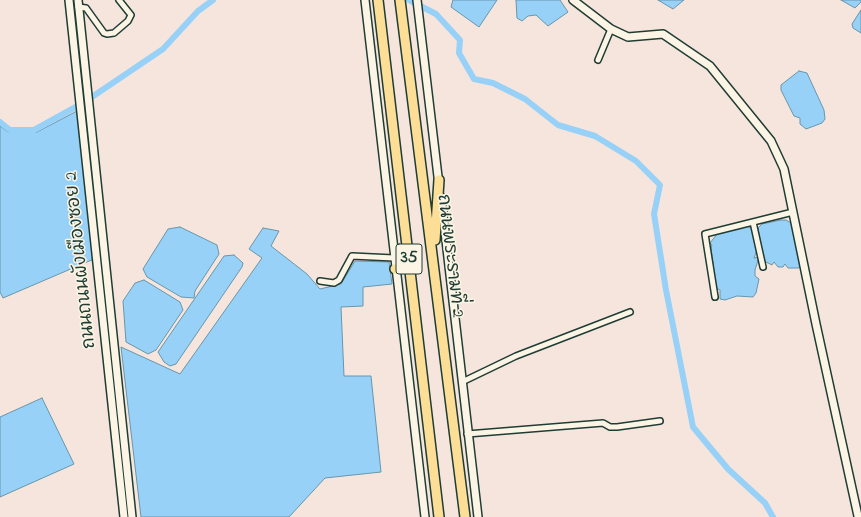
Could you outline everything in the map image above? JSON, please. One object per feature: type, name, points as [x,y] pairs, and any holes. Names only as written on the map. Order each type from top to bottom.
[{"type":"highway","name":"ถนนพระรามที่ 2","points":[[400,0],[465,517]]},
{"type":"highway","name":"35","points":[[378,1],[439,517]]},
{"type":"highway","points":[[433,265],[439,180]]},
{"type":"highway","name":"35","points":[[395,269],[410,267]]},
{"type":"street","name":"ถนนถนนผังเมืองซอย 2","points":[[69,0],[124,517]]},
{"type":"street","points":[[78,3],[86,8],[104,33],[107,34],[114,33],[128,21],[131,16],[119,0]]},
{"type":"street","name":"35","points":[[365,0],[424,517]]},
{"type":"street","name":"ถนนพระรามที่ 2","points":[[417,0],[478,517]]},
{"type":"street","points":[[573,0],[611,29],[628,37],[663,34],[710,66],[771,141],[784,169],[844,454],[858,516],[860,517]]},
{"type":"street","name":"ถนนถนนผังเมืองซอย 2","points":[[78,3],[92,122],[132,517]]},
{"type":"street","points":[[598,60],[611,29]]},
{"type":"street","points":[[715,297],[705,234],[793,212]]},
{"type":"street","points":[[753,222],[763,267]]},
{"type":"street","points":[[320,281],[334,284],[339,280],[352,256],[394,258]]},
{"type":"street","points":[[462,382],[516,356],[630,312]]},
{"type":"street","points":[[467,434],[603,423],[610,427],[617,427],[660,421]]},
{"type":"water","points":[[453,0],[497,0],[479,27],[451,7]]},
{"type":"water","points":[[516,0],[560,0],[568,12],[548,26],[536,15],[528,16],[522,21],[517,18]]},
{"type":"water","points":[[658,0],[684,0],[673,9]]},
{"type":"water","points":[[841,0],[861,0],[861,2],[855,8]]},
{"type":"water","points":[[861,10],[861,33],[853,28],[852,24]]},
{"type":"water","points":[[799,71],[807,73],[824,110],[825,119],[822,123],[806,129],[800,124],[800,118],[794,116],[781,90],[781,85]]},
{"type":"water","points":[[77,111],[94,259],[3,298],[0,292],[0,126],[8,132],[37,132]]},
{"type":"water","points":[[786,220],[791,223],[800,263],[799,268],[788,268],[785,264],[783,267],[778,267],[774,262],[772,265],[764,261],[758,228],[762,224]]},
{"type":"water","points":[[743,225],[750,227],[753,232],[757,250],[754,258],[759,257],[755,270],[755,276],[759,279],[756,293],[753,297],[737,296],[725,300],[720,299],[720,290],[716,288],[711,248],[712,245],[710,243],[717,234],[740,228]]},
{"type":"water","points":[[180,227],[217,245],[219,254],[195,291],[194,298],[181,297],[147,277],[143,269],[168,229]]},
{"type":"water","points":[[263,228],[279,231],[271,246],[307,274],[320,289],[341,284],[355,261],[389,262],[392,284],[363,287],[363,306],[341,307],[344,376],[371,376],[381,472],[325,478],[289,517],[141,517],[121,347],[180,374],[262,258],[249,249]]},
{"type":"water","points":[[234,255],[243,263],[242,267],[176,364],[170,366],[164,362],[158,352],[224,256]]},
{"type":"water","points":[[144,280],[180,302],[183,310],[156,350],[148,354],[126,342],[123,301],[135,283]]},
{"type":"water","points":[[42,398],[74,464],[0,497],[0,417]]},
{"type":"waterway","points":[[0,122],[10,130],[34,130],[83,103],[163,49],[198,11],[213,0]]},
{"type":"waterway","points":[[409,0],[436,14],[460,40],[459,53],[474,79],[493,83],[525,99],[558,125],[595,136],[636,161],[660,185],[654,214],[666,290],[693,427],[728,469],[765,503],[773,517]]}]
